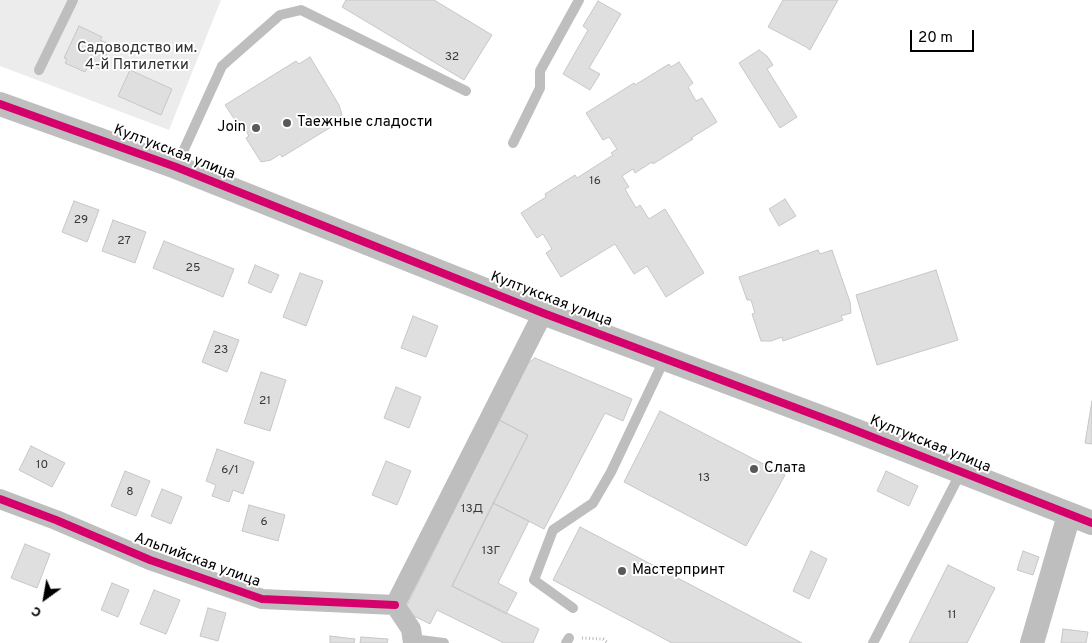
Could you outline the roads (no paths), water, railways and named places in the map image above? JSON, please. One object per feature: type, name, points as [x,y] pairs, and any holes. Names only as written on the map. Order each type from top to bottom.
[{"type":"street","name":"Култукская улица","points":[[0,104],[176,167],[543,313],[839,424],[1092,523]]},
{"type":"street","points":[[412,641],[411,629],[394,605],[543,313]]},
{"type":"street","name":"Альпийская улица","points":[[0,499],[56,520],[150,560],[262,599],[394,605]]},
{"type":"street","points":[[1032,643],[1069,515]]},
{"type":"lane","points":[[39,70],[73,0]]},
{"type":"lane","points":[[513,143],[540,88],[540,71],[579,0]]},
{"type":"lane","points":[[176,167],[222,66],[280,15],[301,10],[466,91]]},
{"type":"lane","points":[[573,608],[534,580],[553,530],[593,503],[611,472],[665,358]]},
{"type":"lane","points":[[873,643],[961,472]]},
{"type":"lane","points":[[412,641],[444,643]]},
{"type":"place","name":"Таежные сладости","points":[[287,123]]},
{"type":"place","name":"Join","points":[[256,128]]},
{"type":"place","name":"Слата","points":[[754,469]]},
{"type":"place","name":"Мастерпринт","points":[[622,571]]},
{"type":"park label","name":"Садоводство им. 4-й Пятилетки","points":[[137,58]]}]
